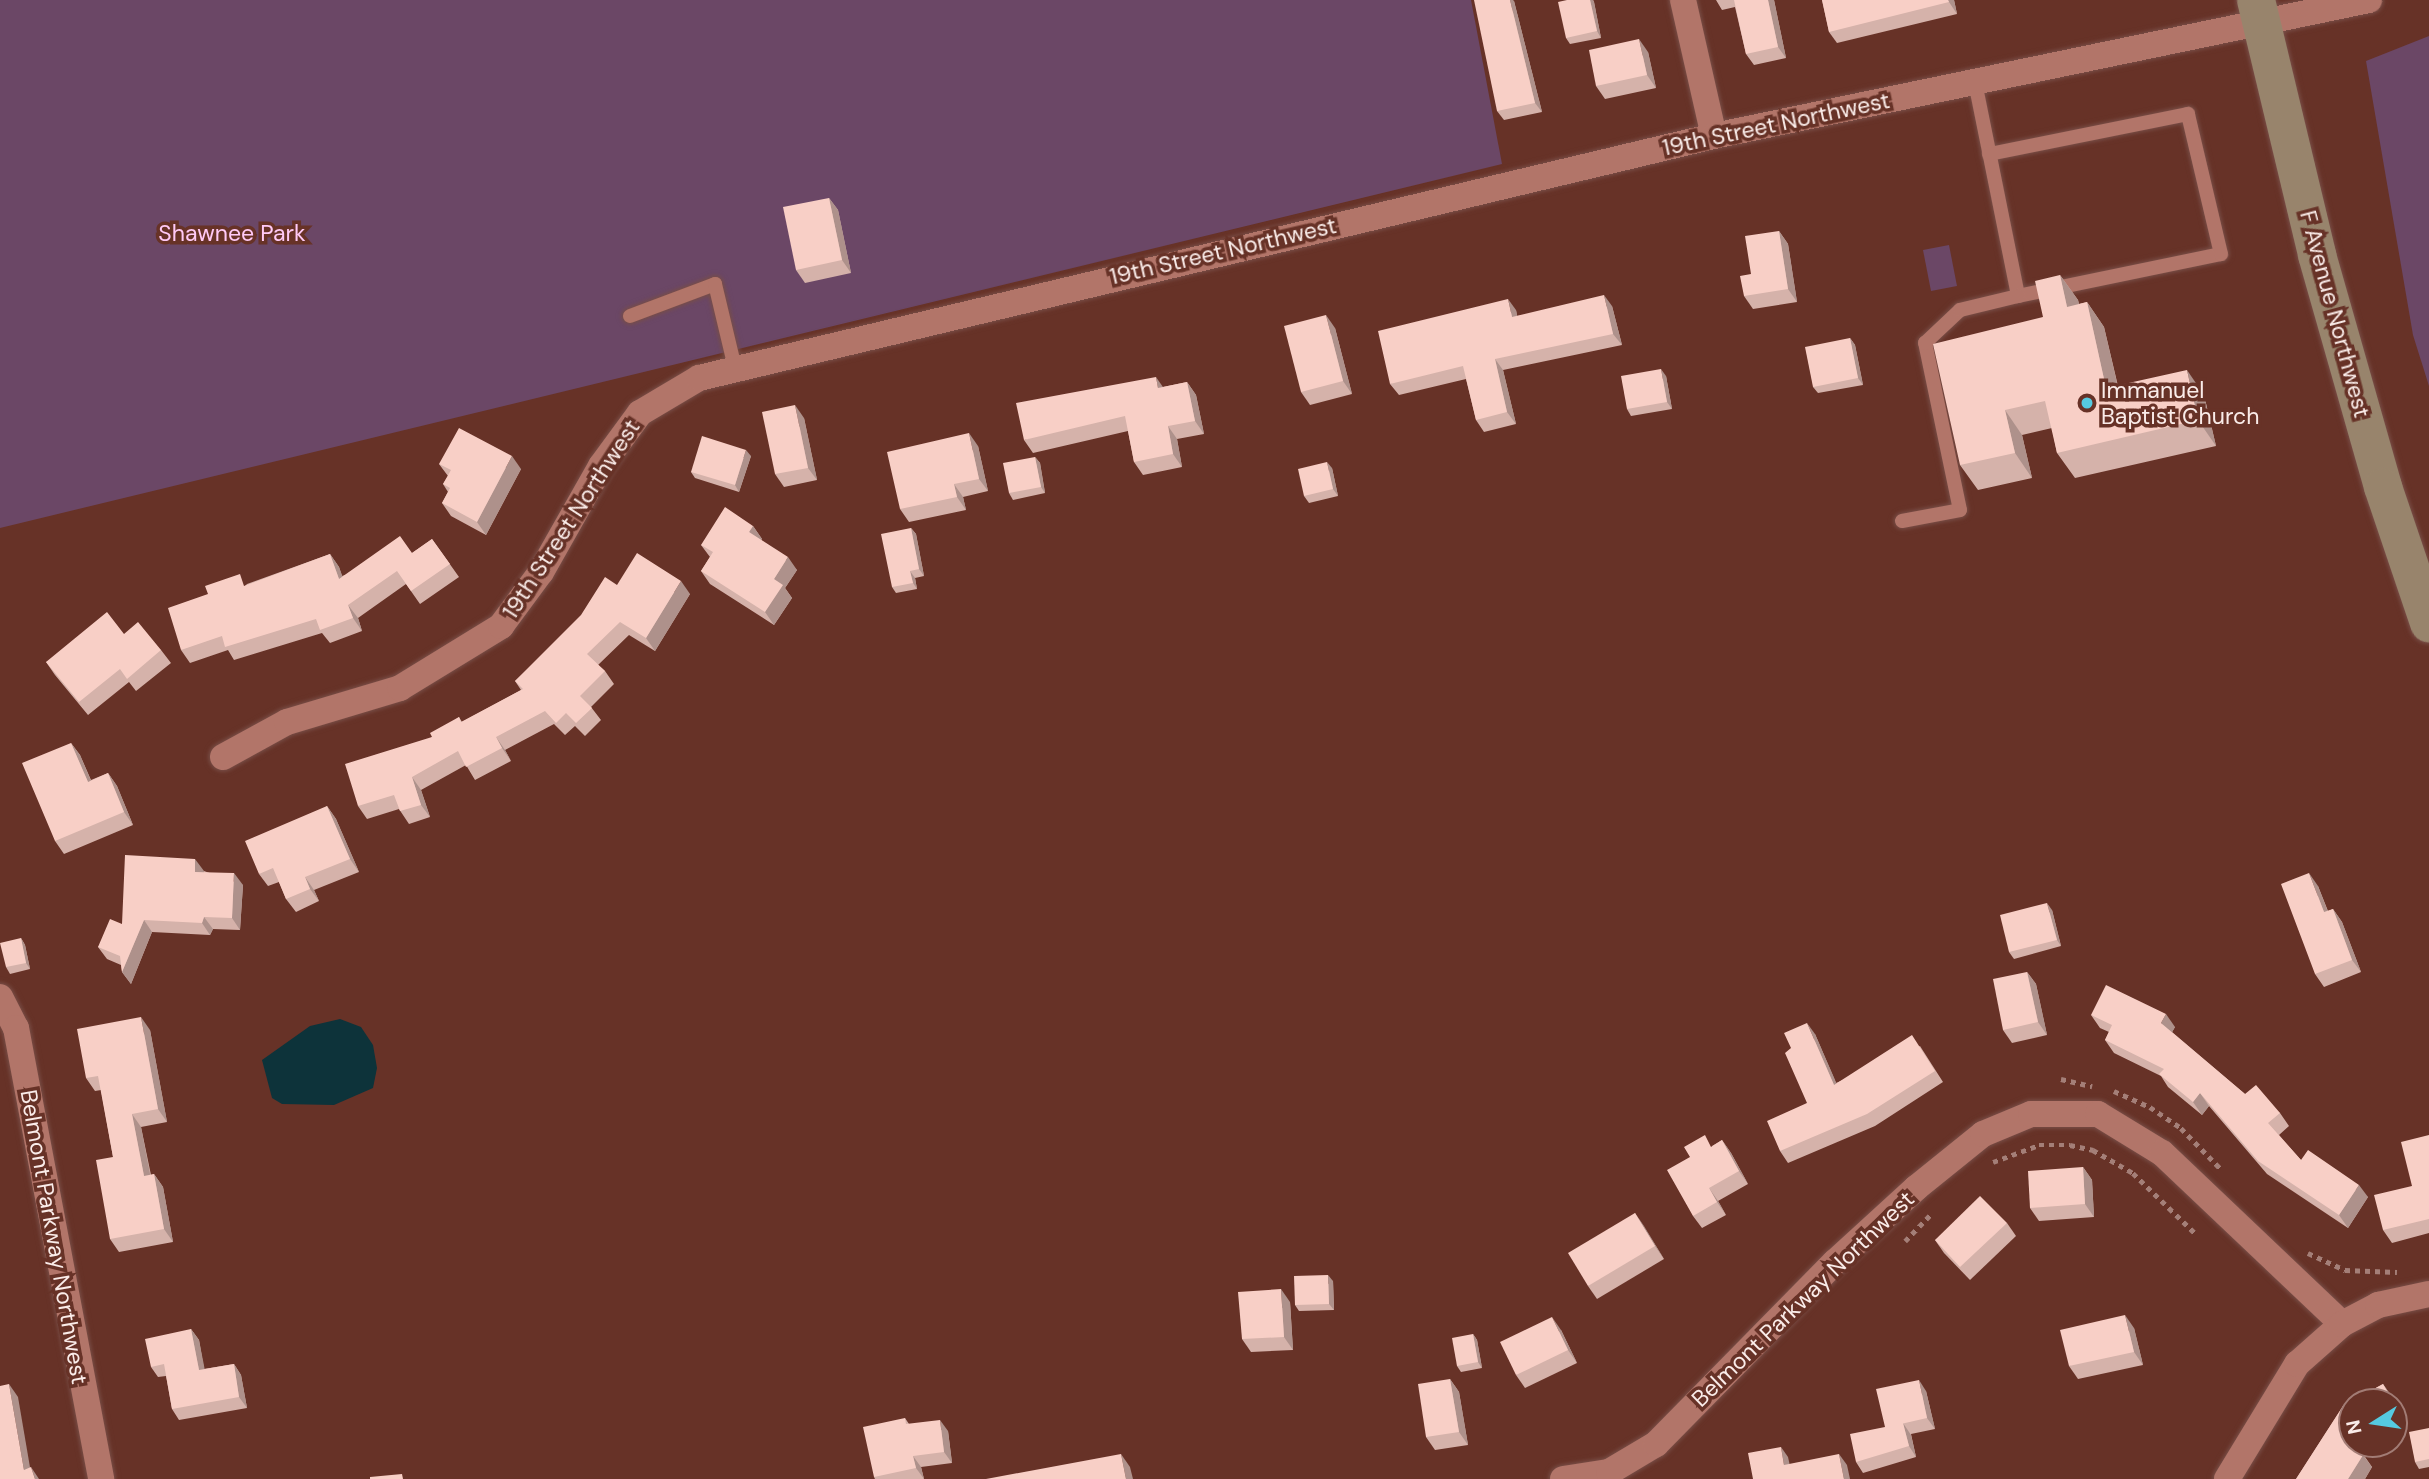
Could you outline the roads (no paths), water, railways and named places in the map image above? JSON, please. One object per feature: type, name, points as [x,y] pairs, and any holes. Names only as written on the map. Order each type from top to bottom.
[{"type":"main road","name":"F Avenue Northwest","points":[[2258,12],[2317,256],[2383,487],[2429,623]]},
{"type":"street","points":[[1683,0],[1714,136]]},
{"type":"street","name":"19th Street Northwest","points":[[223,757],[287,722],[400,688],[501,626],[541,572],[601,466],[640,413],[689,382],[735,368],[1714,136],[1975,82],[2258,12],[2369,0]]},
{"type":"street","name":"Belmont Parkway Northwest","points":[[0,997],[16,1028],[101,1479]]},
{"type":"street","name":"Belmont Parkway Northwest","points":[[1563,1479],[1609,1472],[1656,1444],[1835,1262],[1916,1188],[1983,1134],[2031,1114],[2098,1114],[2162,1153],[2342,1324]]},
{"type":"street","points":[[2227,1479],[2297,1364],[2342,1324],[2378,1305],[2429,1294]]},
{"type":"lane","points":[[1975,82],[2018,296]]},
{"type":"lane","points":[[1902,521],[1960,510],[1925,343],[1959,310],[2221,254],[2188,114],[1989,154]]},
{"type":"lane","points":[[630,316],[715,284],[735,368]]},
{"type":"water","points":[[340,1019],[361,1027],[373,1045],[377,1068],[373,1088],[334,1105],[282,1104],[272,1098],[262,1060],[310,1026]]},
{"type":"place","name":"Immanuel Baptist Church","points":[[2087,403]]},
{"type":"park label","name":"Shawnee Park","points":[[232,233]]}]
